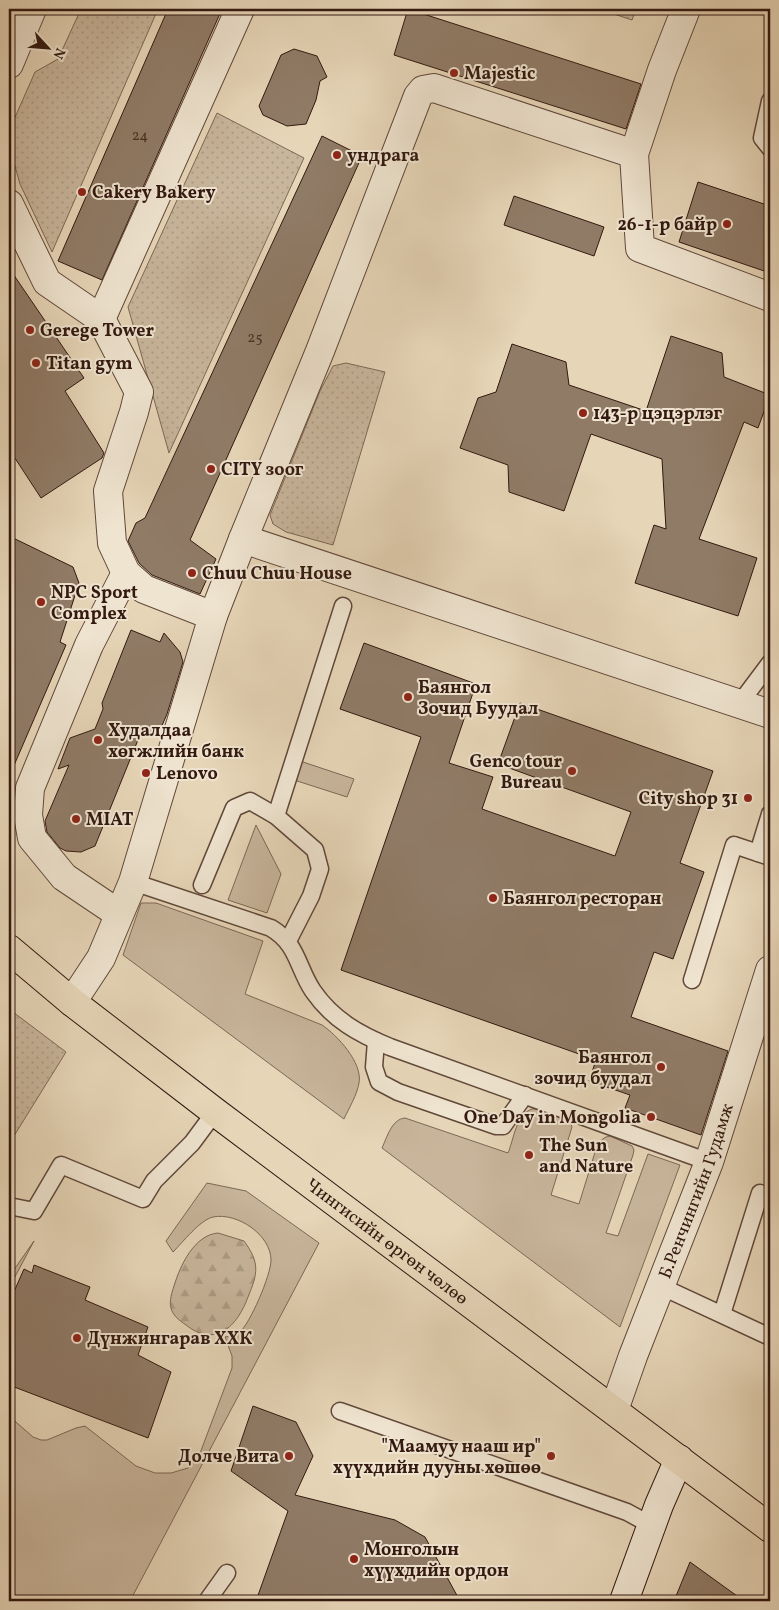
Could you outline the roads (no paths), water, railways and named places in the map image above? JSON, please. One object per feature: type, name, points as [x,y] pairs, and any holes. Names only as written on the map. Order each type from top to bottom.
[{"type":"highway","name":"Чингисийн өргөн чөлөө","points":[[9,949],[72,1002],[215,1112],[770,1528]]},
{"type":"street","points":[[9,64],[32,9]]},
{"type":"street","points":[[101,319],[240,9]]},
{"type":"street","points":[[686,9],[662,70],[634,154],[640,248],[770,297]]},
{"type":"street","points":[[72,1002],[101,958],[133,882],[213,616],[320,351],[414,103],[420,93],[426,89],[434,88],[634,154]]},
{"type":"street","points":[[9,204],[46,282],[101,319],[139,392],[108,491],[112,543],[126,573],[144,589],[213,616]]},
{"type":"street","points":[[243,538],[770,714]]},
{"type":"street","points":[[119,914],[64,877],[32,838],[28,815],[30,788],[89,645],[126,573]]},
{"type":"street","name":"Б.Ренчингийн Гудамж","points":[[614,1410],[709,1162],[770,970]]},
{"type":"street","points":[[624,1601],[651,1525],[679,1459]]},
{"type":"lane","points":[[770,101],[762,138],[770,148]]},
{"type":"lane","points":[[276,816],[343,606]]},
{"type":"lane","points":[[740,703],[770,663]]},
{"type":"lane","points":[[202,885],[234,808],[250,801],[276,816],[316,850],[320,869],[311,896],[288,941]]},
{"type":"lane","points":[[692,980],[734,845],[764,855],[770,814]]},
{"type":"lane","points":[[133,882],[271,928],[288,941],[309,985],[324,1005],[362,1035],[709,1162]]},
{"type":"lane","points":[[376,1041],[374,1068],[379,1082],[398,1092],[496,1126],[503,1126],[525,1095]]},
{"type":"lane","points":[[9,1206],[34,1211],[61,1165],[143,1198],[154,1181],[192,1143],[215,1112]]},
{"type":"lane","points":[[722,1314],[760,1193]]},
{"type":"lane","points":[[660,1286],[770,1337]]},
{"type":"lane","points":[[340,1411],[627,1512],[651,1525]]},
{"type":"lane","points":[[207,1601],[227,1572]]},
{"type":"place","name":"Majestic","points":[[454,73]]},
{"type":"place","name":"ундрага","points":[[337,155]]},
{"type":"place","name":"Cakery Bakery","points":[[82,192]]},
{"type":"place","name":"26-1-р байр","points":[[727,224]]},
{"type":"place","name":"Gerege Tower","points":[[30,330]]},
{"type":"place","name":"Titan gym","points":[[36,363]]},
{"type":"place","name":"143-р цэцэрлэг","points":[[583,413]]},
{"type":"place","name":"CITY зоог","points":[[211,469]]},
{"type":"place","name":"Chuu Chuu House","points":[[192,573]]},
{"type":"place","name":"NPC Sport Complex","points":[[41,602]]},
{"type":"place","name":"Баянгол Зочид Буудал","points":[[408,697]]},
{"type":"place","name":"Худалдаа хөгжлийн банк","points":[[98,740]]},
{"type":"place","name":"Genco tour Bureau","points":[[572,771]]},
{"type":"place","name":"Lenovo","points":[[146,773]]},
{"type":"place","name":"City shop 31","points":[[748,798]]},
{"type":"place","name":"MIAT","points":[[76,819]]},
{"type":"place","name":"Баянгол ресторан","points":[[493,898]]},
{"type":"place","name":"Баянгол зочид буудал","points":[[661,1067]]},
{"type":"place","name":"One Day in Mongolia","points":[[651,1117]]},
{"type":"place","name":"The Sun and Nature","points":[[529,1155]]},
{"type":"place","name":"Дүнжингарав ХХК","points":[[77,1338]]},
{"type":"place","name":"Долче Вита","points":[[289,1456]]},
{"type":"place","name":"\"Маамуу нааш ир\" хүүхдийн дууны хөшөө","points":[[551,1456]]},
{"type":"place","name":"Монголын хүүхдийн ордон","points":[[354,1559]]}]
